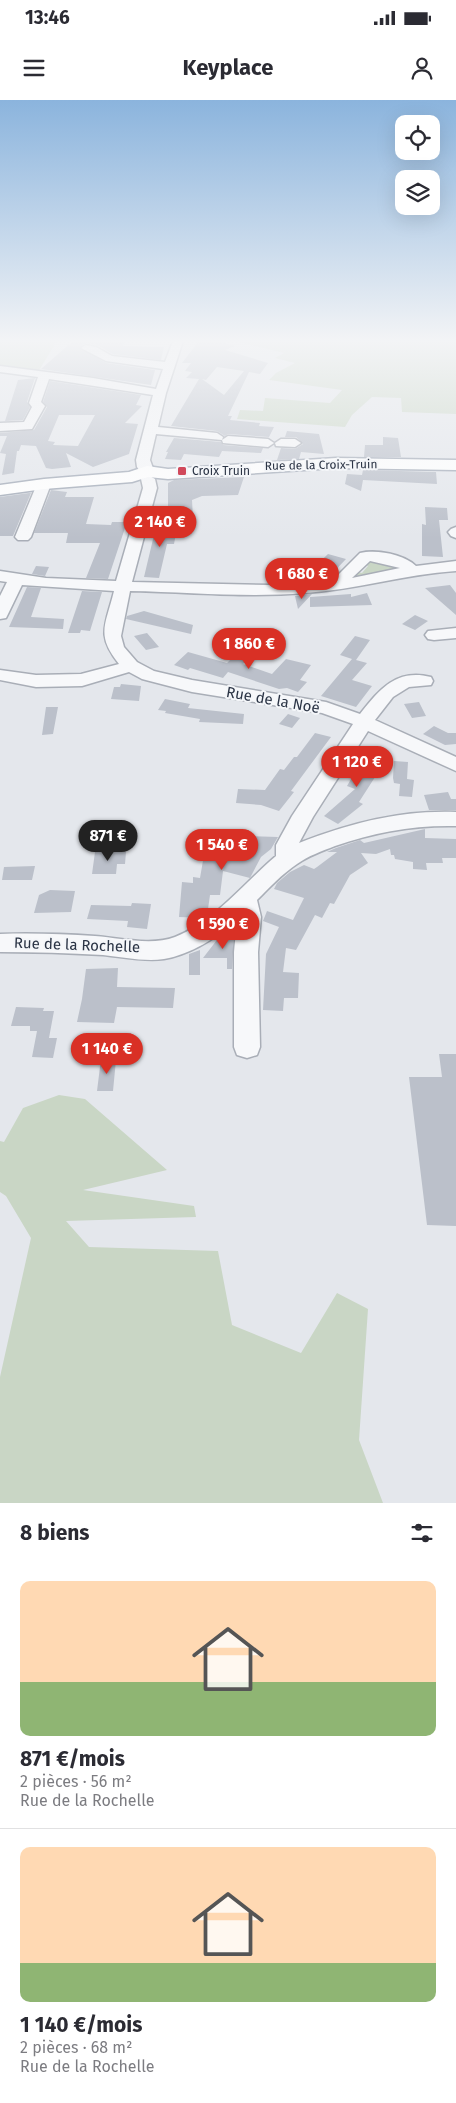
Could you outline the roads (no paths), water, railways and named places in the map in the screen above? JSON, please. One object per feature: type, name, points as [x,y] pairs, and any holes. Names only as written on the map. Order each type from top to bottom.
[{"type":"main road","name":"Rue de la Croix-Truin","points":[[0,490],[44,484],[148,475],[336,463],[456,465]]},
{"type":"street","points":[[0,427],[28,426],[38,406]]},
{"type":"street","name":"Rue de la Noë","points":[[157,406],[144,460],[150,488],[123,586],[112,636],[116,648],[131,666],[148,675],[192,686],[326,708],[364,722],[456,765]]},
{"type":"street","points":[[151,430],[268,443],[275,440],[282,443],[295,443]]},
{"type":"street","points":[[23,536],[44,484]]},
{"type":"street","points":[[0,576],[16,580],[64,585],[304,589],[341,584],[411,570],[456,566]]},
{"type":"street","points":[[0,614],[16,580]]},
{"type":"street","points":[[434,635],[456,633]]},
{"type":"street","points":[[0,675],[36,681],[82,680],[131,666]]},
{"type":"street","points":[[288,859],[287,845],[303,816],[364,722],[386,693],[405,682],[424,681]]},
{"type":"street","name":"Rue de la Rochelle","points":[[0,942],[165,949],[189,941],[209,929],[288,859],[306,849],[375,825],[414,818],[456,819]]},
{"type":"street","points":[[245,899],[250,917],[246,952],[247,1047]]},
{"type":"place","name":"Croix Truin","points":[[182,471]]}]
